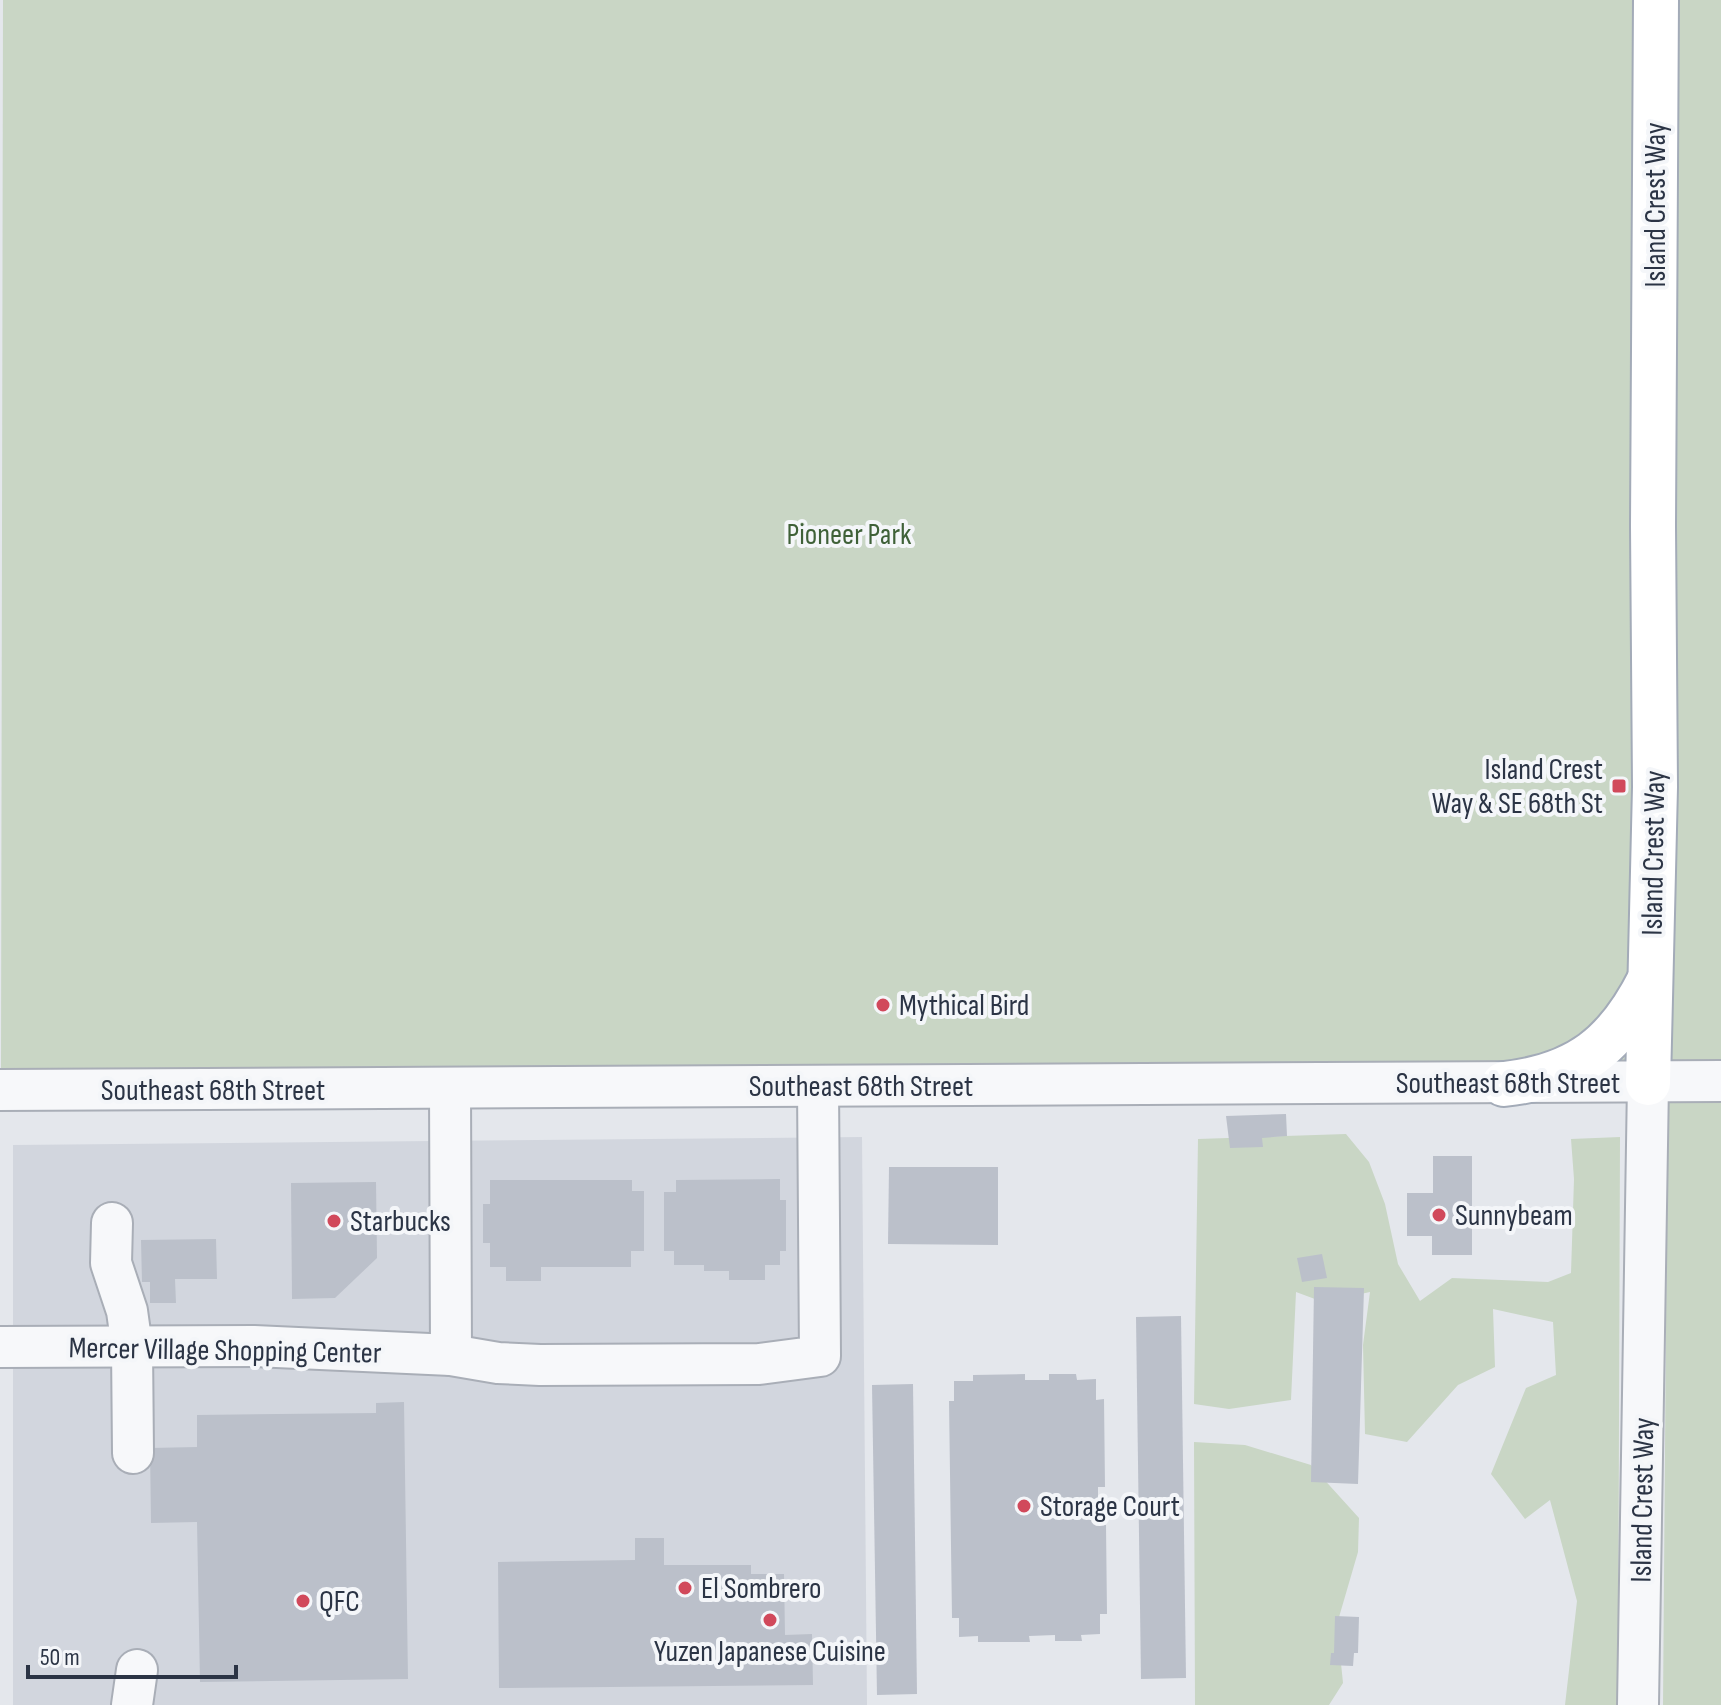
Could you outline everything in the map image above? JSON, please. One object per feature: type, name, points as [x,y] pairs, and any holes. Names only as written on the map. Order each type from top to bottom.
[{"type":"main road","name":"Island Crest Way","points":[[1648,1083],[1655,787],[1656,0]]},
{"type":"main road","points":[[1504,1084],[1545,1077],[1583,1061],[1605,1045],[1623,1025],[1651,977]]},
{"type":"street","name":"Southeast 68th Street","points":[[0,1090],[1721,1081]]},
{"type":"street","name":"Island Crest Way","points":[[1638,1705],[1648,1083]]},
{"type":"street","name":"Mercer Village Shopping Center","points":[[0,1347],[254,1346],[451,1355],[498,1363],[540,1365],[759,1364],[820,1356],[818,1086]]},
{"type":"street","points":[[450,1089],[451,1355]]},
{"type":"street","points":[[112,1223],[111,1263],[127,1311],[132,1347],[133,1453]]},
{"type":"shaded area","points":[[862,1137],[867,1705],[13,1705],[13,1145]]},
{"type":"green space","name":"Pioneer Park","points":[[3,0],[1721,0],[1721,1705],[1663,1705],[1668,1068],[1,1070]]},
{"type":"green space","points":[[1346,1134],[1369,1162],[1385,1204],[1398,1264],[1420,1301],[1452,1278],[1548,1282],[1571,1273],[1574,1179],[1571,1139],[1620,1137],[1618,1705],[1565,1705],[1577,1601],[1550,1500],[1525,1519],[1491,1474],[1526,1388],[1556,1375],[1553,1322],[1493,1309],[1495,1367],[1458,1385],[1407,1442],[1365,1434],[1363,1345],[1370,1292],[1323,1302],[1296,1292],[1291,1400],[1229,1409],[1194,1404],[1198,1139]]},
{"type":"green space","points":[[1194,1442],[1245,1445],[1311,1465],[1359,1518],[1358,1552],[1337,1624],[1343,1683],[1329,1705],[1195,1705]]},
{"type":"building","points":[[1286,1114],[1287,1136],[1262,1138],[1263,1147],[1230,1148],[1226,1116]]},
{"type":"building","name":"Sunnybeam","points":[[1433,1156],[1472,1156],[1472,1255],[1432,1255],[1432,1236],[1407,1236],[1407,1193],[1433,1193]]},
{"type":"building","points":[[889,1167],[998,1167],[998,1245],[888,1244]]},
{"type":"building","points":[[780,1179],[780,1200],[786,1200],[786,1251],[780,1251],[780,1265],[765,1265],[765,1280],[729,1280],[729,1271],[704,1271],[704,1265],[674,1265],[674,1251],[664,1251],[664,1192],[676,1192],[676,1180]]},
{"type":"building","points":[[490,1180],[632,1180],[632,1191],[644,1191],[644,1251],[631,1251],[631,1267],[541,1267],[541,1281],[506,1281],[506,1267],[490,1267],[490,1243],[483,1243],[483,1204],[490,1204]]},
{"type":"building","name":"Starbucks","points":[[376,1182],[377,1258],[335,1298],[292,1299],[291,1183]]},
{"type":"building","points":[[216,1239],[217,1279],[175,1279],[176,1303],[150,1303],[150,1282],[142,1282],[141,1240]]},
{"type":"building","points":[[1322,1254],[1327,1278],[1302,1282],[1297,1258]]},
{"type":"building","points":[[1314,1287],[1364,1288],[1358,1484],[1311,1482]]},
{"type":"building","name":"Storage Court","points":[[1181,1316],[1186,1678],[1141,1679],[1136,1317]]},
{"type":"building","name":"Storage Court","points":[[1025,1374],[1025,1380],[1049,1380],[1049,1374],[1076,1374],[1077,1380],[1096,1379],[1096,1400],[1104,1399],[1105,1487],[1098,1487],[1098,1525],[1106,1525],[1107,1614],[1100,1614],[1100,1634],[1081,1635],[1082,1641],[1055,1641],[1055,1635],[1029,1636],[1030,1642],[978,1642],[978,1636],[959,1637],[959,1618],[952,1618],[949,1401],[954,1401],[954,1381],[973,1381],[973,1375]]},
{"type":"building","points":[[913,1384],[917,1694],[877,1695],[872,1385]]},
{"type":"building","name":"QFC","points":[[404,1402],[408,1679],[200,1682],[197,1522],[151,1523],[150,1448],[197,1447],[197,1415],[376,1413],[376,1403]]},
{"type":"building","points":[[635,1538],[664,1538],[664,1565],[751,1565],[751,1574],[784,1574],[785,1635],[812,1634],[813,1685],[499,1688],[498,1562],[635,1560]]},
{"type":"building","points":[[1335,1616],[1359,1617],[1358,1653],[1354,1653],[1353,1666],[1330,1665],[1331,1653],[1334,1653]]},
{"type":"place","name":"Island Crest Way & SE 68th St","points":[[1619,786]]},
{"type":"place","name":"Mythical Bird","points":[[883,1005]]},
{"type":"place","name":"Sunnybeam","points":[[1439,1215]]},
{"type":"place","name":"Starbucks","points":[[334,1221]]},
{"type":"place","name":"Storage Court","points":[[1024,1506]]},
{"type":"place","name":"El Sombrero","points":[[685,1588]]},
{"type":"place","name":"QFC","points":[[303,1601]]},
{"type":"place","name":"Yuzen Japanese Cuisine","points":[[770,1620]]}]
